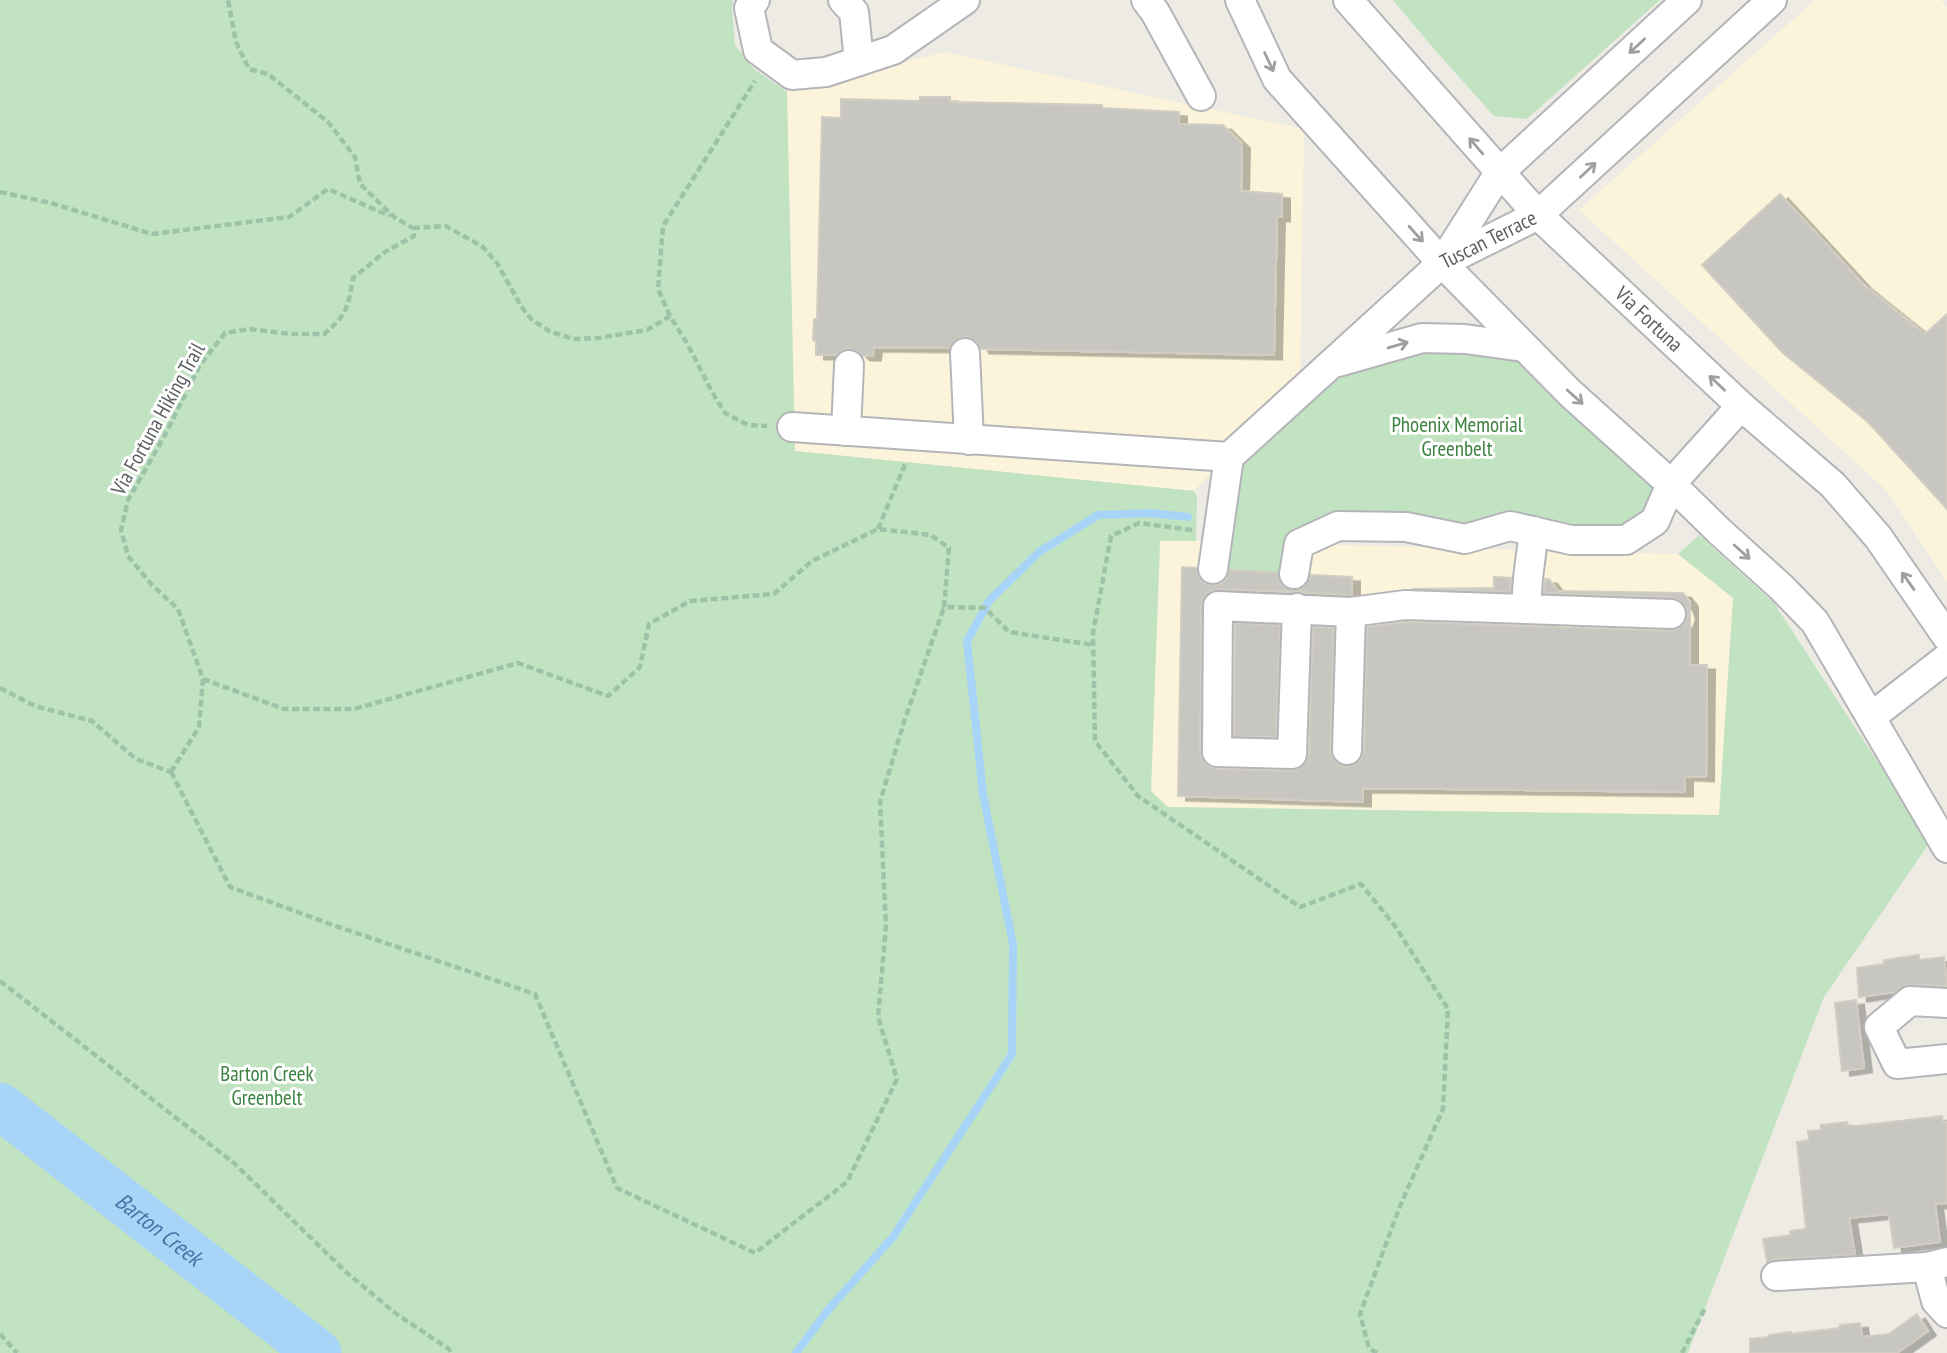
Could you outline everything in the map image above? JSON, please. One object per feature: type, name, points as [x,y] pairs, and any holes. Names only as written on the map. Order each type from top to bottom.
[{"type":"street","points":[[755,0],[749,8],[758,50],[792,75],[826,72],[893,50],[965,0]]},
{"type":"street","points":[[843,0],[853,12],[859,61]]},
{"type":"street","points":[[1146,0],[1201,96]]},
{"type":"street","points":[[1240,0],[1277,79],[1442,263],[1570,393],[1671,484],[1815,622],[1947,848]]},
{"type":"street","name":"Via Fortuna","points":[[1348,0],[1538,215],[1741,406],[1833,485],[1878,537],[1947,637]]},
{"type":"street","name":"Tuscan Terrace","points":[[1442,263],[1499,173],[1687,0]]},
{"type":"street","name":"Tuscan Terrace","points":[[1442,263],[1538,215],[1772,0]]},
{"type":"street","points":[[1213,569],[1229,457],[1442,263]]},
{"type":"street","points":[[1332,364],[1422,338],[1465,339],[1523,347]]},
{"type":"street","points":[[965,353],[969,440]]},
{"type":"street","points":[[846,431],[849,365]]},
{"type":"street","points":[[1294,574],[1299,544],[1338,526],[1406,527],[1465,540],[1510,526],[1571,540],[1626,540],[1656,521],[1671,484],[1741,406]]},
{"type":"street","points":[[792,427],[1229,457]]},
{"type":"street","points":[[1526,609],[1534,531]]},
{"type":"street","points":[[1297,608],[1292,754],[1217,751],[1218,606],[1297,608],[1351,612],[1405,605],[1671,614]]},
{"type":"street","points":[[1347,750],[1351,612]]},
{"type":"street","points":[[1871,717],[1947,658]]},
{"type":"street","points":[[1947,1003],[1910,1001],[1879,1027],[1896,1064],[1947,1059]]},
{"type":"street","points":[[1776,1276],[1937,1264],[1936,1301],[1947,1313]]},
{"type":"path","points":[[228,0],[236,42],[249,69],[268,74],[328,122],[355,157],[360,184],[394,217]]},
{"type":"path","points":[[769,60],[663,226],[658,289],[670,316],[725,413],[748,425],[792,427]]},
{"type":"path","points":[[0,192],[51,203],[152,234],[289,217],[328,189],[413,228],[446,226],[483,247],[497,263],[531,319],[549,331],[573,339],[598,338],[647,330],[670,316]]},
{"type":"path","name":"Via Fortuna Hiking Trail","points":[[203,679],[178,609],[152,585],[128,556],[121,530],[128,500],[200,365],[225,333],[248,328],[291,334],[324,334],[341,320],[349,303],[353,278],[386,252],[414,236],[413,228]]},
{"type":"path","points":[[878,529],[909,456],[908,435]]},
{"type":"path","points":[[1218,534],[1139,523],[1111,536],[1093,633],[1095,741],[1138,796],[1300,907],[1361,884],[1395,926],[1448,1009],[1443,1108],[1399,1206],[1360,1314],[1369,1348],[1377,1353]]},
{"type":"path","points":[[0,688],[36,706],[92,721],[136,759],[171,772],[230,887],[535,994],[617,1188],[755,1253],[847,1182],[897,1079],[878,1017],[886,926],[880,803],[904,722],[944,607],[948,548],[931,535],[878,529],[811,561],[774,594],[690,601],[649,624],[640,667],[608,696],[518,663],[354,709],[284,709],[203,679],[199,727],[171,772]]},
{"type":"path","points":[[944,607],[985,608],[1009,632],[1093,645]]},
{"type":"path","points":[[0,981],[234,1163],[345,1271],[395,1313],[451,1353]]},
{"type":"path","points":[[1682,1353],[1705,1308]]},
{"type":"path","points":[[0,1334],[17,1353]]},
{"type":"shaded area","points":[[1815,0],[1941,0],[1947,7],[1947,582],[1887,491],[1579,210]]},
{"type":"shaded area","points":[[944,52],[1304,129],[1300,376],[1194,491],[795,451],[787,92]]},
{"type":"shaded area","points":[[1160,540],[1678,554],[1733,598],[1719,815],[1168,807],[1151,791]]},
{"type":"green space","name":"Barton Creek Greenbelt","points":[[0,0],[733,0],[735,45],[754,69],[787,92],[795,451],[1194,491],[1197,497],[1196,541],[1160,541],[1151,791],[1168,807],[1719,815],[1733,598],[1678,554],[1699,535],[1774,603],[1930,842],[1824,997],[1688,1353],[0,1353]]},
{"type":"green space","points":[[1393,0],[1660,0],[1527,119],[1494,116]]},
{"type":"green space","name":"Phoenix Memorial Greenbelt","points":[[1422,338],[1523,347],[1671,484],[1626,540],[1406,527],[1299,544],[1294,574],[1213,569],[1229,457],[1332,364]]},
{"type":"building","points":[[920,97],[950,97],[950,102],[1102,105],[1102,108],[1179,112],[1179,124],[1223,125],[1242,144],[1241,191],[1282,194],[1282,217],[1277,217],[1274,355],[981,349],[973,339],[965,336],[956,339],[949,348],[874,347],[873,356],[862,356],[849,348],[836,355],[816,355],[816,341],[813,340],[814,319],[817,319],[822,117],[841,118],[841,99],[920,101]]},
{"type":"building","points":[[1780,194],[1864,285],[1925,334],[1947,314],[1947,509],[1868,422],[1783,353],[1702,265]]},
{"type":"building","points":[[1182,567],[1197,568],[1202,582],[1211,585],[1219,585],[1226,580],[1230,570],[1278,573],[1283,586],[1292,590],[1306,585],[1311,575],[1352,577],[1352,595],[1219,589],[1204,597],[1201,606],[1200,752],[1203,761],[1209,766],[1217,769],[1292,771],[1306,763],[1309,755],[1313,627],[1334,628],[1330,750],[1338,764],[1347,767],[1361,759],[1364,750],[1367,627],[1406,622],[1670,631],[1685,623],[1688,615],[1685,606],[1672,597],[1544,593],[1545,579],[1549,579],[1558,591],[1683,593],[1690,602],[1690,665],[1707,665],[1706,777],[1685,776],[1685,792],[1363,788],[1363,802],[1178,796]]},
{"type":"building","points":[[1494,577],[1511,578],[1510,592],[1412,589],[1494,588]]},
{"type":"building","points":[[1235,623],[1280,625],[1276,737],[1234,736]]},
{"type":"building","points":[[1919,955],[1919,960],[1944,957],[1947,986],[1911,984],[1895,992],[1859,997],[1857,968],[1884,964],[1884,960]]},
{"type":"building","points":[[1856,1000],[1864,1068],[1842,1071],[1835,1003]]},
{"type":"building","points":[[1942,1116],[1943,1122],[1947,1122],[1947,1203],[1935,1204],[1940,1242],[1894,1248],[1889,1214],[1849,1218],[1855,1255],[1775,1259],[1767,1262],[1763,1239],[1791,1235],[1790,1231],[1806,1229],[1797,1142],[1809,1140],[1808,1131],[1821,1130],[1821,1125],[1847,1122],[1847,1125],[1856,1126]]},
{"type":"building","points":[[1917,1314],[1928,1331],[1897,1353],[1750,1353],[1750,1339],[1860,1323],[1862,1337],[1889,1334]]},
{"type":"waterway","points":[[796,1353],[828,1310],[893,1237],[1012,1054],[1013,944],[983,794],[967,641],[989,601],[1039,552],[1098,515],[1150,513],[1188,517]]},
{"type":"waterway","name":"Barton Creek","points":[[0,1106],[318,1353]]}]
